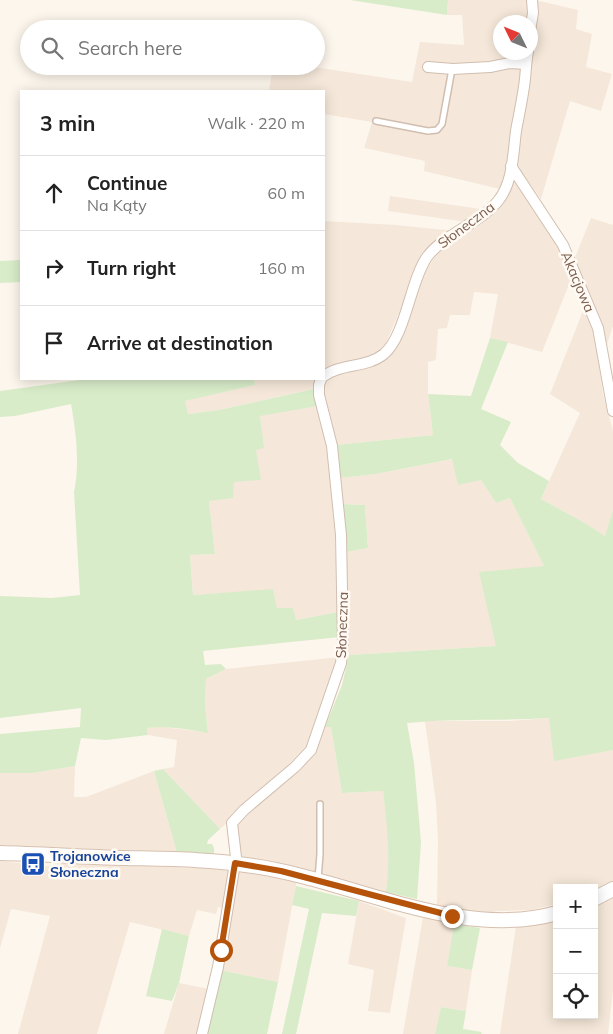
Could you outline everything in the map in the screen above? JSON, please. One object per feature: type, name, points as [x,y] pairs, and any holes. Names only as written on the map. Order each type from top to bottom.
[{"type":"main road","points":[[0,853],[235,863],[267,868],[463,918],[508,921],[553,914]]},
{"type":"main road","points":[[598,897],[613,889]]},
{"type":"street","points":[[532,0],[533,15]]},
{"type":"street","name":"Słoneczna","points":[[325,376],[342,368],[374,360],[389,348],[398,332],[427,257],[499,200],[507,184],[511,166],[527,60]]},
{"type":"street","points":[[428,66],[452,69],[490,67],[510,63],[526,64]]},
{"type":"street","name":"Akacjowa","points":[[511,166],[563,245],[598,328],[613,411]]},
{"type":"street","name":"Słoneczna","points":[[235,863],[237,853],[232,823],[244,810],[295,767],[311,750],[342,663],[341,535],[332,446],[319,394],[319,385],[322,380]]},
{"type":"street","points":[[202,1034],[218,967],[235,863]]},
{"type":"lane","points":[[376,121],[438,130],[442,124],[452,69]]},
{"type":"lane","points":[[317,881],[320,868],[320,804]]},
{"type":"shaded area","points":[[448,0],[527,0],[527,15],[493,15],[493,60],[524,60],[510,157],[500,189],[424,171],[425,161],[364,148],[372,122],[325,114],[325,90],[269,90],[272,75],[325,75],[325,69],[412,82],[420,42],[464,45],[462,15],[447,15]]},
{"type":"shaded area","points":[[535,0],[578,10],[576,29],[592,34],[586,67],[612,74],[601,111],[570,101],[541,199],[514,162],[530,60],[538,60]]},
{"type":"shaded area","points":[[511,181],[517,181],[551,233],[572,277],[542,352],[490,338],[498,294],[474,292],[470,315],[450,315],[447,328],[438,329],[436,360],[428,362],[428,394],[433,435],[336,445],[321,392],[323,383],[330,375],[370,364],[399,339],[426,270],[438,253],[503,204]]},
{"type":"shaded area","points":[[390,196],[485,210],[467,222],[388,211]]},
{"type":"shaded area","points":[[591,218],[613,225],[613,326],[607,344],[591,296],[574,260]]},
{"type":"shaded area","points":[[325,221],[455,231],[414,277],[383,350],[371,358],[325,373]]},
{"type":"shaded area","points":[[585,306],[595,335],[603,394],[613,431],[613,510],[605,537],[583,522],[541,499],[580,413],[550,394]]},
{"type":"shaded area","points":[[254,380],[316,380],[314,389],[219,410],[188,414],[184,401],[255,385]]},
{"type":"shaded area","points":[[318,406],[332,462],[338,612],[296,620],[277,608],[273,590],[193,595],[190,555],[215,554],[209,501],[233,482],[256,450],[263,447],[260,415]]},
{"type":"shaded area","points":[[453,459],[481,480],[496,503],[510,498],[544,566],[496,646],[349,655],[346,552],[368,548],[365,505],[342,504],[340,478],[376,474]]},
{"type":"shaded area","points":[[340,657],[310,744],[299,760],[220,829],[163,769],[174,767],[177,740],[148,735],[147,728],[161,727],[208,732],[205,706],[206,679],[226,669]]},
{"type":"shaded area","points":[[549,718],[599,752],[613,750],[613,881],[598,889],[598,884],[553,884],[553,905],[531,910],[473,912],[437,905],[438,840],[436,803],[425,721],[510,721]]},
{"type":"shaded area","points":[[325,727],[331,727],[342,793],[383,791],[389,840],[386,892],[275,862],[241,857],[235,826],[237,821],[315,751]]},
{"type":"shaded area","points":[[75,766],[74,797],[86,797],[154,771],[177,853],[0,845],[0,773],[33,773]]},
{"type":"shaded area","points":[[0,861],[48,866],[70,863],[224,869],[237,872],[242,869],[297,880],[278,982],[220,970],[227,909],[218,907],[216,914],[197,910],[189,936],[130,922],[97,1034],[18,1034],[50,916],[11,909],[0,948]]},
{"type":"shaded area","points":[[613,894],[613,991],[608,1034],[500,1034],[516,926],[553,920],[553,1019],[598,1019],[598,902]]},
{"type":"shaded area","points":[[359,901],[406,918],[390,1013],[368,1011],[374,970],[348,964]]},
{"type":"shaded area","points":[[423,917],[454,924],[447,966],[472,970],[466,1011],[441,1007],[435,1034],[403,1034]]},
{"type":"shaded area","points":[[179,983],[209,989],[198,1034],[164,1034]]},
{"type":"green space","points":[[350,0],[448,0],[447,15]]},
{"type":"green space","points":[[20,260],[20,282],[0,283],[0,261]]},
{"type":"green space","points":[[490,338],[508,342],[481,409],[511,422],[500,445],[518,463],[549,481],[541,499],[605,536],[613,510],[613,750],[554,761],[549,718],[407,723],[414,763],[421,842],[417,899],[386,892],[388,853],[383,791],[342,793],[331,727],[325,727],[342,685],[349,655],[496,646],[479,572],[544,566],[510,498],[496,503],[481,480],[458,485],[452,459],[376,474],[340,478],[336,445],[433,435],[428,394],[471,396]]},
{"type":"green space","points":[[80,380],[254,380],[255,385],[185,401],[188,414],[219,410],[314,389],[318,406],[260,416],[264,448],[256,450],[261,480],[234,482],[233,498],[209,501],[215,554],[190,555],[193,595],[273,589],[277,608],[293,608],[296,620],[338,612],[340,637],[203,651],[205,665],[221,664],[226,669],[206,679],[205,706],[208,733],[178,728],[155,727],[147,728],[148,735],[106,740],[81,738],[75,766],[33,773],[0,773],[0,734],[80,727],[81,708],[0,718],[0,596],[52,598],[80,595],[74,492],[77,448],[71,404],[15,416],[0,417],[0,391]]},
{"type":"green space","points":[[342,504],[365,505],[368,548],[346,552]]},
{"type":"green space","points":[[163,769],[220,829],[208,840],[207,844],[212,844],[214,854],[177,853],[154,771]]},
{"type":"green space","points":[[296,886],[359,901],[356,916],[322,913],[296,1034],[282,1034],[309,909],[292,905]]},
{"type":"green space","points":[[454,924],[480,928],[472,970],[447,966]]},
{"type":"green space","points":[[162,929],[189,936],[179,983],[172,1001],[146,996]]},
{"type":"green space","points":[[220,970],[278,982],[267,1034],[204,1034]]},
{"type":"green space","points":[[441,1007],[466,1011],[463,1029],[482,1032],[481,1034],[435,1034]]},
{"type":"place","name":"Trojanowice Słoneczna","points":[[33,864]]},
{"type":"route","points":[[221,950],[235,863],[281,871],[452,916]]}]
